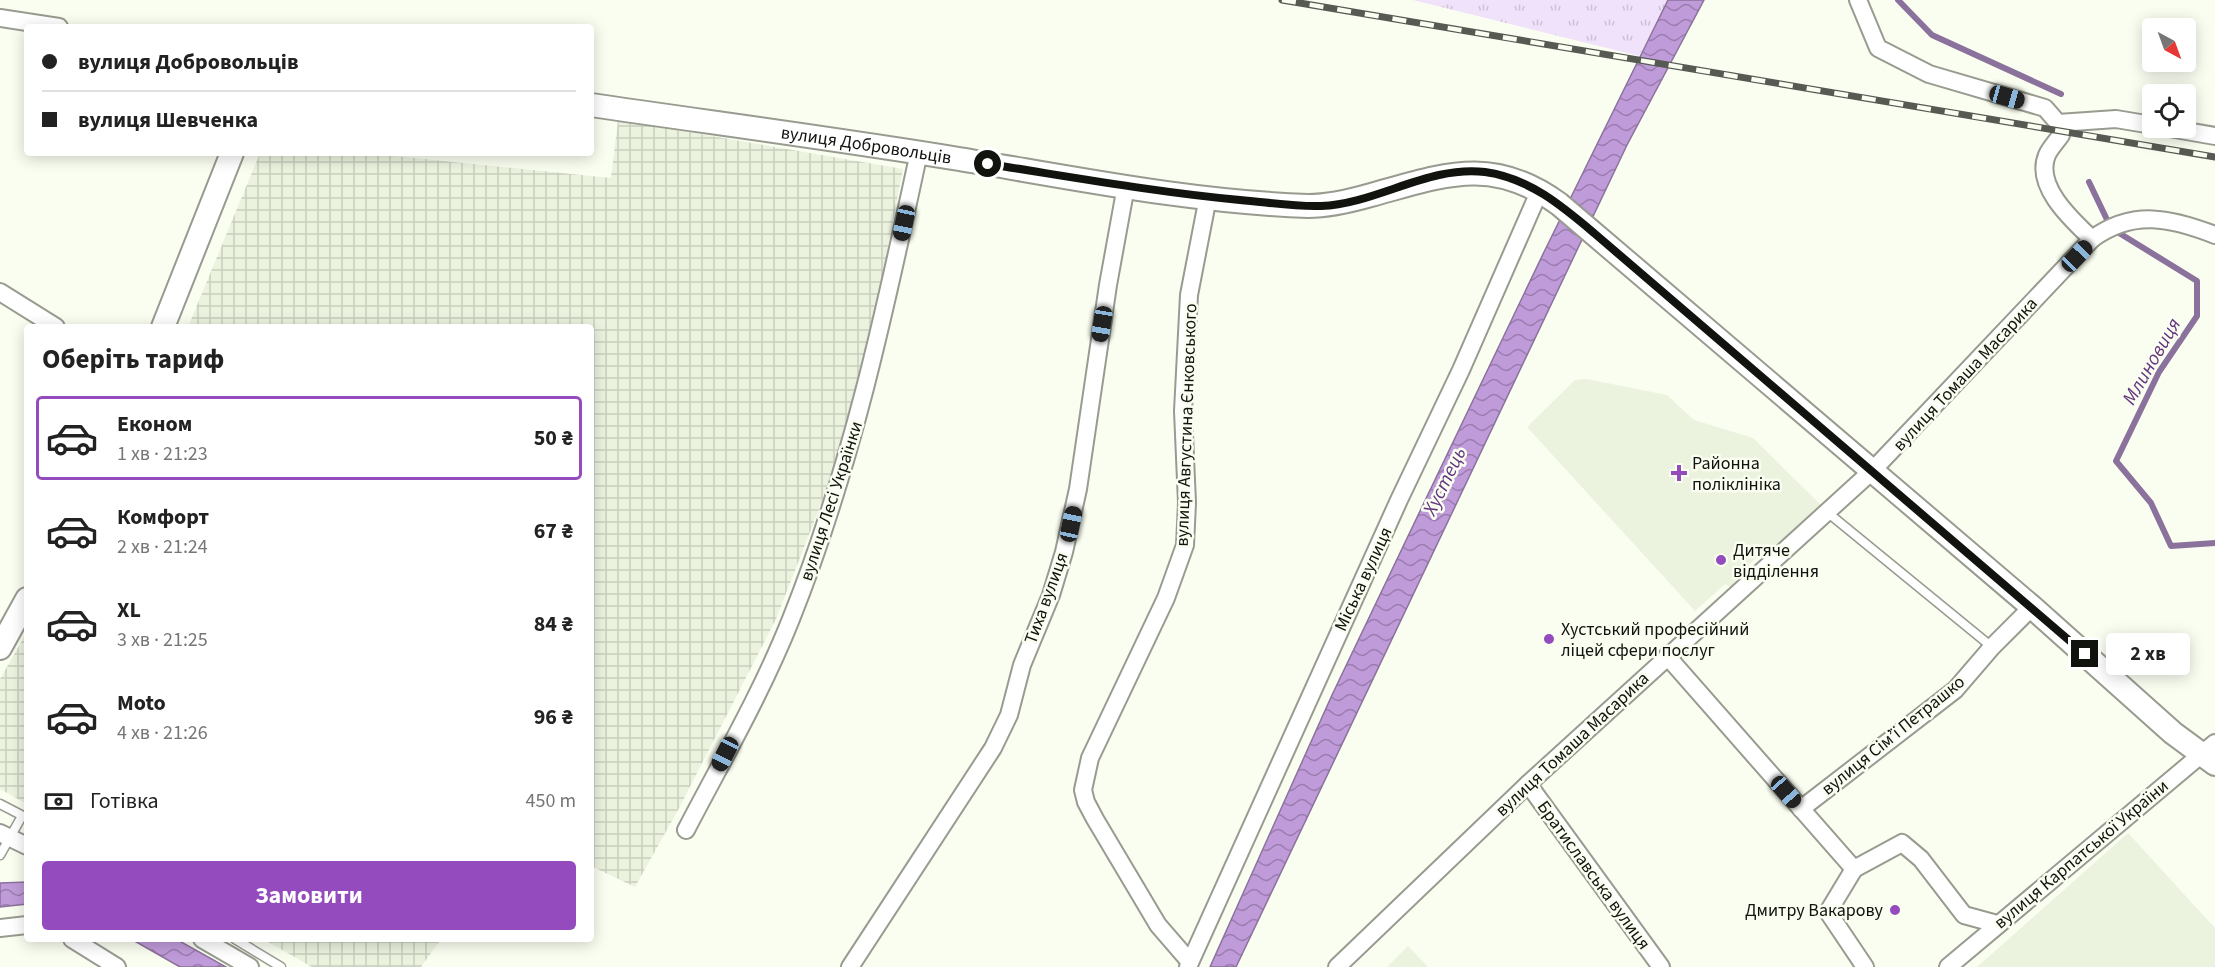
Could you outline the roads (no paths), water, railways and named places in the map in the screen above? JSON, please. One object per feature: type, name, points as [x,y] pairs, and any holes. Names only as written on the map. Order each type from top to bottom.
[{"type":"main road","name":"вулиця Добровольців","points":[[594,105],[919,152],[1208,197],[1323,206],[1449,174],[1473,171],[1505,177],[1559,204],[2032,607],[2210,754]]},
{"type":"main road","points":[[164,324],[231,156]]},
{"type":"main road","points":[[0,648],[24,604]]},
{"type":"street","points":[[1858,0],[1878,48],[1929,75],[2045,108],[2058,123],[2061,135],[2046,156],[2046,181],[2057,201],[2099,234],[2126,224],[2150,219],[2178,221],[2215,235]]},
{"type":"street","points":[[0,18],[39,24]]},
{"type":"street","points":[[2058,123],[2116,119],[2142,123]]},
{"type":"street","points":[[2196,133],[2215,136]]},
{"type":"street","name":"вулиця Лесі Українки","points":[[686,830],[774,659],[805,582],[847,455],[876,354],[919,152]]},
{"type":"street","name":"Тиха вулиця","points":[[850,967],[993,748],[1009,714],[1022,665],[1058,575],[1071,524],[1108,285],[1126,186]]},
{"type":"street","name":"Міська вулиця","points":[[1189,965],[1399,500],[1461,370],[1539,192]]},
{"type":"street","name":"вулиця Августина Єнковського","points":[[1189,965],[1158,925],[1095,819],[1086,802],[1083,790],[1090,758],[1166,598],[1185,544],[1187,502],[1183,411],[1189,306],[1208,197]]},
{"type":"street","name":"вулиця Томаша Масарика","points":[[1337,967],[1666,656],[1872,471],[2099,234]]},
{"type":"street","points":[[0,292],[51,324]]},
{"type":"street","name":"вулиця Сімʼї Петрашко","points":[[1801,808],[1955,690],[1992,647],[2032,607]]},
{"type":"street","points":[[1666,656],[1854,869]]},
{"type":"street","name":"вулиця Карпатської України","points":[[1948,967],[1997,924],[2210,754]]},
{"type":"street","name":"Братиславська вулиця","points":[[1528,784],[1661,967]]},
{"type":"street","points":[[1865,967],[1828,912],[1854,869],[1902,843],[1922,859],[1964,915],[1997,924]]},
{"type":"street","points":[[0,928],[24,925]]},
{"type":"street","points":[[77,942],[117,967]]},
{"type":"street","points":[[207,942],[250,967]]},
{"type":"lane","points":[[1827,512],[1992,647]]},
{"type":"lane","points":[[0,804],[24,816]]},
{"type":"lane","points":[[0,855],[24,819]]},
{"type":"lane","points":[[240,942],[281,967]]},
{"type":"water","name":"Хустець","points":[[1668,0],[1704,0],[1627,145],[1236,967],[1210,967],[1332,695],[1544,252]]},
{"type":"water","points":[[24,882],[24,904],[0,907],[0,883]]},
{"type":"water","points":[[136,942],[181,942],[226,967],[180,967]]},
{"type":"waterway","name":"Млиновиця","points":[[1898,0],[1932,35],[2061,94]]},
{"type":"waterway","name":"Млиновиця","points":[[2089,182],[2111,228],[2197,281],[2197,316],[2159,372],[2116,461],[2151,503],[2171,546],[2215,543]]},
{"type":"railway","points":[[1282,0],[2215,157]]},
{"type":"place","name":"Районна поліклініка","points":[[1679,473]]},
{"type":"place","name":"Дитяче відділення","points":[[1721,560]]},
{"type":"place","name":"Хустський професійний ліцей сфери послуг","points":[[1549,639]]},
{"type":"place","name":"Дмитру Вакарову","points":[[1895,910]]}]
